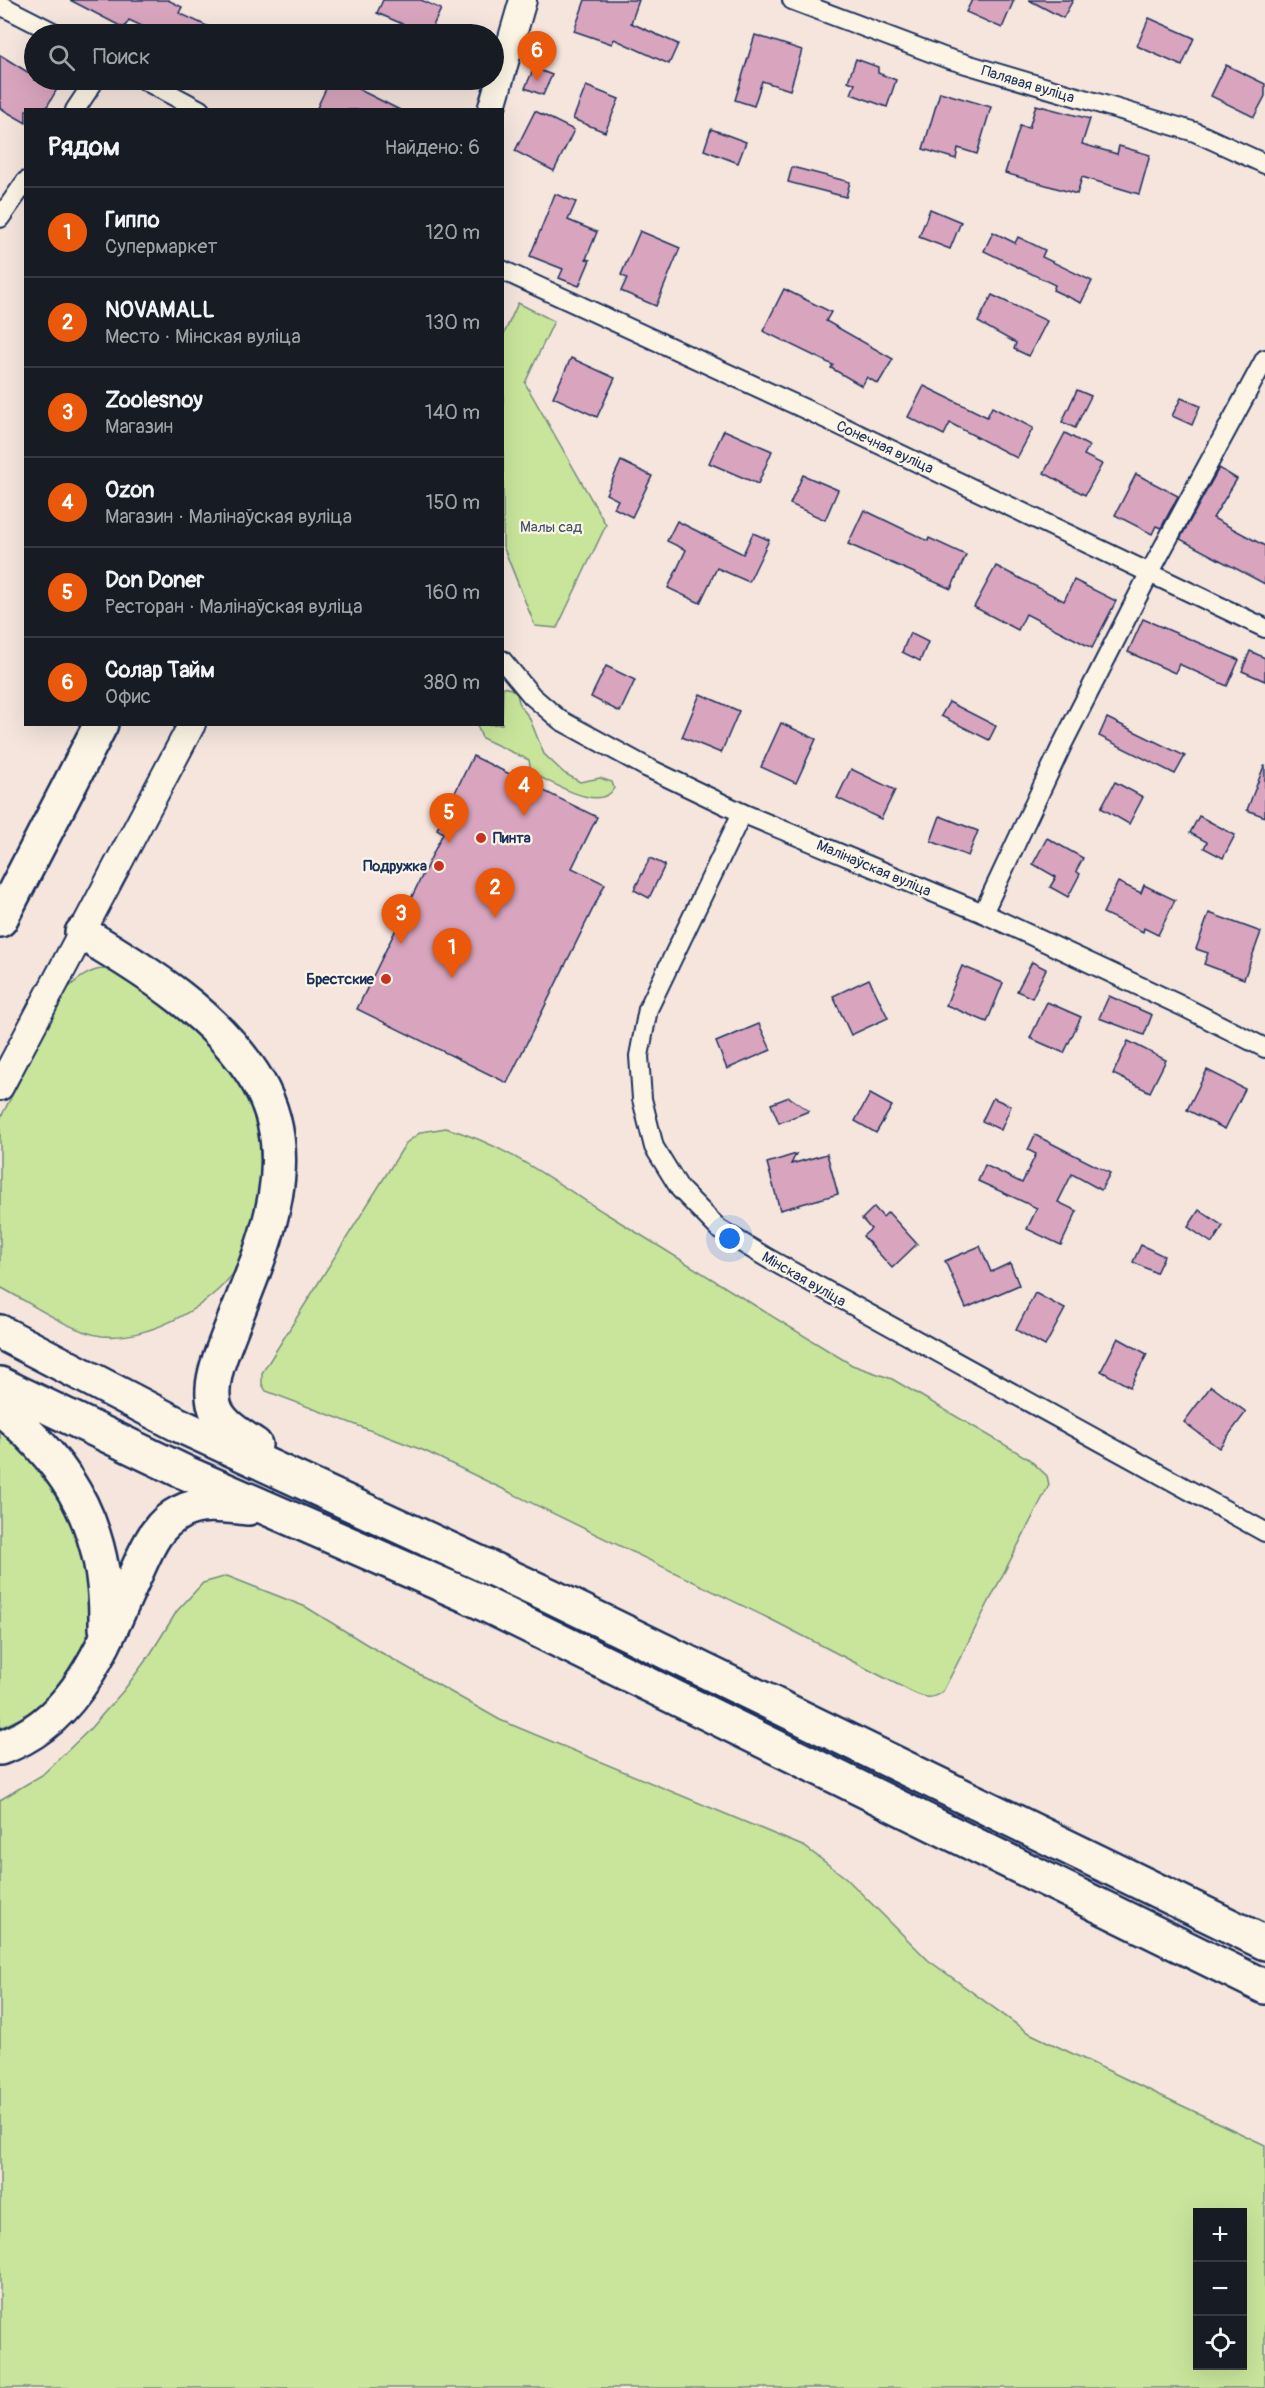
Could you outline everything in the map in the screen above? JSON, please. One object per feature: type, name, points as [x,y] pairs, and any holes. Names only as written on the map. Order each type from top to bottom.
[{"type":"highway","points":[[0,920],[99,726]]},
{"type":"highway","points":[[82,933],[146,974],[193,1010],[247,1065],[269,1107],[277,1137],[280,1168],[276,1201],[254,1270],[217,1365],[214,1404],[221,1419],[237,1432],[321,1489]]},
{"type":"highway","points":[[0,1332],[179,1425],[560,1600],[1265,1943]]},
{"type":"highway","points":[[0,1383],[184,1472],[478,1601],[1265,1987]]},
{"type":"highway","points":[[0,1408],[39,1443],[61,1470],[84,1508],[103,1566],[106,1639]]},
{"type":"highway","points":[[0,1748],[37,1730],[60,1712],[84,1682],[149,1543],[169,1520],[182,1511],[204,1506],[272,1510]]},
{"type":"main road","points":[[504,65],[523,0]]},
{"type":"main road","points":[[492,108],[497,90]]},
{"type":"main road","points":[[0,1088],[191,726]]},
{"type":"street","name":"Палявая вуліца","points":[[792,0],[946,58],[1195,132],[1265,164]]},
{"type":"street","points":[[0,5],[37,24]]},
{"type":"street","points":[[76,108],[88,90]]},
{"type":"street","points":[[163,90],[196,108]]},
{"type":"street","points":[[0,218],[24,184]]},
{"type":"street","name":"Сонечная вуліца","points":[[504,271],[1150,572],[1265,628]]},
{"type":"street","points":[[983,913],[1063,743],[1150,572],[1265,359]]},
{"type":"street","name":"Малінаўская вуліца","points":[[504,662],[532,696],[561,720],[648,768],[742,813],[983,913],[1182,1006],[1265,1048]]},
{"type":"street","name":"Мінская вуліца","points":[[742,813],[648,1009],[639,1056],[642,1099],[654,1147],[680,1189],[719,1229],[769,1259],[1265,1532]]},
{"type":"green space","name":"Малы сад","points":[[518,303],[554,321],[525,383],[606,525],[557,628],[535,626],[504,548],[504,334]]},
{"type":"green space","points":[[504,687],[511,689],[517,694],[520,706],[529,717],[544,754],[564,773],[580,782],[600,778],[612,782],[614,788],[608,795],[598,798],[575,793],[531,773],[529,760],[482,738],[477,726],[504,726]]},
{"type":"green space","points":[[103,969],[120,974],[144,989],[204,1038],[216,1051],[239,1079],[254,1107],[263,1136],[267,1160],[264,1184],[249,1241],[243,1258],[233,1274],[202,1303],[183,1315],[142,1332],[121,1336],[102,1336],[77,1329],[0,1287],[0,1119],[66,990],[83,976]]},
{"type":"green space","points":[[446,1128],[490,1144],[531,1166],[852,1365],[892,1379],[1029,1459],[1047,1476],[1049,1485],[943,1691],[936,1696],[929,1697],[914,1693],[772,1620],[425,1451],[266,1391],[262,1384],[262,1373],[406,1143],[421,1132]]},
{"type":"green space","points":[[0,1417],[66,1504],[89,1563],[91,1630],[77,1660],[53,1697],[21,1718],[0,1728]]},
{"type":"green space","points":[[227,1576],[306,1607],[500,1720],[805,1847],[846,1878],[928,1960],[1027,2032],[1265,2145],[1265,2388],[0,2388],[0,1800],[42,1775],[88,1731],[124,1690],[151,1653],[177,1611],[203,1583]]},
{"type":"building","points":[[70,0],[168,0],[182,7],[179,13],[203,24],[138,24],[129,20],[126,24],[116,24]]},
{"type":"building","points":[[383,0],[421,0],[441,9],[434,24],[403,24],[377,13]]},
{"type":"building","points":[[585,0],[639,0],[631,23],[678,44],[669,64],[614,39],[612,44],[574,31]]},
{"type":"building","points":[[972,0],[1014,0],[1002,28],[966,12]]},
{"type":"building","points":[[1029,0],[1073,0],[1063,18]]},
{"type":"building","points":[[1149,18],[1194,38],[1182,66],[1137,46]]},
{"type":"building","points":[[755,35],[802,50],[790,90],[762,81],[754,106],[735,100]]},
{"type":"building","points":[[0,55],[24,70],[24,90],[56,90],[46,108],[24,108],[24,122],[0,108]]},
{"type":"building","points":[[856,59],[878,67],[878,73],[896,80],[887,107],[851,94],[855,84],[848,81]]},
{"type":"building","points":[[1226,65],[1265,84],[1265,96],[1254,117],[1211,96]]},
{"type":"building","points":[[534,68],[552,75],[543,95],[525,88]]},
{"type":"building","points":[[586,86],[619,99],[605,132],[573,119]]},
{"type":"building","points":[[325,90],[360,90],[396,108],[317,108]]},
{"type":"building","points":[[940,92],[991,107],[977,154],[958,148],[956,159],[923,149]]},
{"type":"building","points":[[1036,105],[1090,119],[1082,144],[1117,154],[1119,146],[1150,155],[1139,194],[1082,177],[1077,194],[1005,173],[1020,126],[1029,128]]},
{"type":"building","points":[[535,111],[574,130],[554,171],[515,151]]},
{"type":"building","points":[[711,129],[746,142],[738,163],[704,150]]},
{"type":"building","points":[[792,167],[850,182],[846,197],[788,182]]},
{"type":"building","points":[[555,194],[576,202],[568,220],[597,232],[586,259],[590,260],[579,286],[559,278],[563,269],[530,256]]},
{"type":"building","points":[[930,209],[961,222],[950,249],[919,237]]},
{"type":"building","points":[[640,231],[680,248],[656,306],[621,291],[627,278],[621,275]]},
{"type":"building","points":[[993,232],[1015,243],[1018,237],[1045,250],[1042,257],[1092,281],[1081,303],[1053,290],[1055,285],[984,251]]},
{"type":"building","points":[[784,289],[831,312],[826,321],[893,359],[878,384],[867,377],[862,386],[831,368],[833,365],[763,331]]},
{"type":"building","points":[[992,295],[1047,321],[1029,356],[1014,349],[1016,343],[978,322]]},
{"type":"building","points":[[571,358],[615,378],[597,417],[553,397]]},
{"type":"building","points":[[924,386],[987,417],[992,407],[1033,428],[1017,458],[950,423],[944,435],[908,417]]},
{"type":"building","points":[[1077,390],[1091,396],[1075,428],[1062,422]]},
{"type":"building","points":[[1181,398],[1200,406],[1192,425],[1172,416]]},
{"type":"building","points":[[724,430],[772,451],[758,484],[709,463]]},
{"type":"building","points":[[1065,433],[1089,446],[1084,455],[1102,464],[1085,495],[1044,473]]},
{"type":"building","points":[[621,461],[652,476],[632,517],[614,508],[618,500],[606,494]]},
{"type":"building","points":[[1219,468],[1237,479],[1213,518],[1265,546],[1265,584],[1180,539]]},
{"type":"building","points":[[1136,474],[1178,496],[1161,528],[1156,526],[1152,534],[1115,515]]},
{"type":"building","points":[[803,475],[838,490],[825,520],[790,504]]},
{"type":"building","points":[[864,510],[928,541],[929,538],[966,555],[951,589],[848,544]]},
{"type":"building","points":[[677,521],[743,554],[753,533],[769,540],[749,582],[717,568],[700,603],[668,588],[686,550],[667,541]]},
{"type":"building","points":[[996,566],[1064,601],[1074,580],[1116,601],[1092,648],[1026,614],[1018,630],[974,607]]},
{"type":"building","points":[[1143,619],[1239,660],[1227,686],[1179,664],[1175,673],[1128,652]]},
{"type":"building","points":[[910,633],[928,642],[920,661],[902,652]]},
{"type":"building","points":[[1250,651],[1265,658],[1265,681],[1242,671]]},
{"type":"building","points":[[606,666],[635,680],[620,712],[591,697]]},
{"type":"building","points":[[700,694],[739,711],[721,753],[682,737]]},
{"type":"building","points":[[949,702],[996,726],[989,740],[941,716]]},
{"type":"building","points":[[1107,718],[1185,756],[1175,774],[1099,736]]},
{"type":"building","points":[[781,723],[816,739],[796,783],[761,767]]},
{"type":"building","points":[[473,756],[597,817],[572,868],[605,884],[507,1083],[357,1009],[443,833],[437,829]]},
{"type":"building","points":[[1265,766],[1265,817],[1247,810]]},
{"type":"building","points":[[851,769],[895,790],[881,819],[837,798]]},
{"type":"building","points":[[1115,782],[1143,797],[1129,824],[1101,808]]},
{"type":"building","points":[[940,816],[978,831],[968,856],[931,841]]},
{"type":"building","points":[[1199,816],[1235,835],[1223,858],[1204,848],[1207,842],[1190,833]]},
{"type":"building","points":[[1047,838],[1083,858],[1076,871],[1080,874],[1068,897],[1050,887],[1056,877],[1033,864]]},
{"type":"building","points":[[650,858],[665,865],[649,898],[634,890]]},
{"type":"building","points":[[1118,882],[1141,893],[1144,885],[1175,900],[1158,935],[1144,928],[1143,932],[1103,913]]},
{"type":"building","points":[[1209,913],[1261,932],[1244,979],[1204,964],[1208,953],[1196,949]]},
{"type":"building","points":[[1032,962],[1046,969],[1032,998],[1017,991]]},
{"type":"building","points":[[962,966],[1003,983],[987,1022],[946,1005]]},
{"type":"building","points":[[869,979],[888,1018],[851,1035],[833,996]]},
{"type":"building","points":[[1109,996],[1152,1015],[1144,1035],[1099,1018]]},
{"type":"building","points":[[1047,1002],[1081,1017],[1064,1053],[1030,1038]]},
{"type":"building","points":[[759,1024],[771,1050],[727,1069],[716,1042]]},
{"type":"building","points":[[1128,1041],[1166,1060],[1150,1092],[1113,1074]]},
{"type":"building","points":[[1207,1070],[1245,1089],[1225,1129],[1187,1110]]},
{"type":"building","points":[[870,1094],[892,1106],[876,1133],[855,1121]]},
{"type":"building","points":[[789,1097],[809,1111],[779,1123],[771,1104]]},
{"type":"building","points":[[993,1098],[1011,1106],[1001,1130],[982,1121]]},
{"type":"building","points":[[1035,1135],[1110,1173],[1101,1190],[1072,1174],[1058,1202],[1077,1211],[1061,1245],[1027,1229],[1037,1208],[978,1181],[985,1165],[1022,1183],[1036,1154],[1028,1150]]},
{"type":"building","points":[[796,1154],[791,1164],[827,1154],[838,1194],[780,1210],[767,1163]]},
{"type":"building","points":[[874,1207],[883,1217],[888,1212],[917,1244],[892,1268],[863,1236],[871,1229],[862,1219]]},
{"type":"building","points":[[1199,1210],[1223,1226],[1212,1243],[1188,1227]]},
{"type":"building","points":[[1141,1245],[1164,1256],[1156,1273],[1133,1262]]},
{"type":"building","points":[[980,1246],[991,1272],[1010,1263],[1019,1285],[966,1308],[945,1261]]},
{"type":"building","points":[[1035,1293],[1065,1309],[1045,1346],[1016,1330]]},
{"type":"building","points":[[1118,1338],[1147,1354],[1130,1387],[1101,1371]]},
{"type":"building","points":[[1211,1386],[1246,1412],[1219,1448],[1184,1422]]},
{"type":"place","name":"Солар Тайм","points":[[537,81]]},
{"type":"place","name":"Ozon","points":[[524,816]]},
{"type":"place","name":"Пинта","points":[[481,838]]},
{"type":"place","name":"Don Doner","points":[[449,843]]},
{"type":"place","name":"Подружка","points":[[439,866]]},
{"type":"place","name":"NOVAMALL","points":[[495,918]]},
{"type":"place","name":"Zoolesnoy","points":[[401,944]]},
{"type":"place","name":"Гиппо","points":[[452,978]]},
{"type":"place","name":"Брестские","points":[[386,979]]}]
